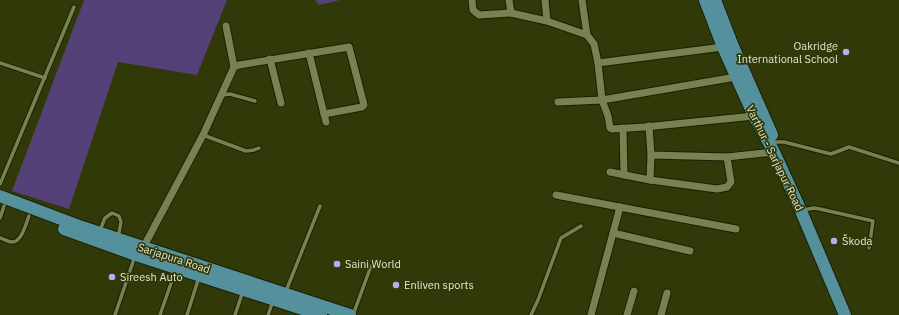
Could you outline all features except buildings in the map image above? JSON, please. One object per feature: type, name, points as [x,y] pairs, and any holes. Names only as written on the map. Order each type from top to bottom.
[{"type":"main road","name":"Varthur - Sarjapur Road","points":[[705,0],[723,47],[754,116],[773,146]]},
{"type":"main road","name":"Varthur - Sarjapur Road","points":[[715,0],[773,146],[851,315]]},
{"type":"main road","name":"Sarjapura Road","points":[[1,202],[29,216],[108,238]]},
{"type":"main road","name":"Sarjapura Road","points":[[1,202],[108,238],[176,268],[199,276],[243,290],[350,315]]},
{"type":"main road","name":"Varthur - Sarjapur Road","points":[[803,210],[845,315]]},
{"type":"main road","name":"Sarjapura Road","points":[[139,252],[288,301],[318,315]]},
{"type":"street","points":[[472,0],[473,10],[479,15],[511,13],[547,21],[587,35],[594,44],[598,63],[602,100],[609,118],[610,128],[612,129],[754,116]]},
{"type":"street","points":[[509,0],[511,13]]},
{"type":"street","points":[[545,0],[547,21]]},
{"type":"street","points":[[582,0],[587,35]]},
{"type":"street","points":[[139,252],[203,135],[234,67],[226,26]]},
{"type":"street","points":[[234,67],[270,59],[348,46],[352,55],[364,106],[324,114]]},
{"type":"street","points":[[598,63],[723,47]]},
{"type":"street","points":[[309,53],[326,122]]},
{"type":"street","points":[[270,59],[280,103]]},
{"type":"street","points":[[558,102],[602,100],[736,77]]},
{"type":"street","points":[[649,126],[651,155],[650,180]]},
{"type":"street","points":[[623,128],[624,176]]},
{"type":"street","points":[[651,155],[727,156],[773,146]]},
{"type":"street","points":[[610,172],[650,180],[717,189],[725,188],[729,186],[731,182],[727,156]]},
{"type":"street","points":[[556,196],[736,229]]},
{"type":"street","points":[[591,315],[620,207]]},
{"type":"street","points":[[613,233],[690,251]]},
{"type":"street","points":[[627,315],[634,291]]},
{"type":"street","points":[[660,315],[668,293]]},
{"type":"lane","points":[[0,184],[74,7]]},
{"type":"lane","points":[[0,63],[45,78]]},
{"type":"lane","points":[[221,95],[230,94],[255,101]]},
{"type":"lane","points":[[203,135],[246,151],[259,148]]},
{"type":"lane","points":[[773,146],[784,142],[830,154],[849,147],[899,163]]},
{"type":"lane","points":[[0,218],[1,202]]},
{"type":"lane","points":[[268,315],[288,301],[320,206]]},
{"type":"lane","points":[[803,210],[820,209],[873,221],[869,248]]},
{"type":"lane","points":[[112,213],[120,216],[122,222],[108,238],[105,218],[112,213]]},
{"type":"lane","points":[[0,238],[11,242],[15,242],[19,239],[29,216]]},
{"type":"lane","points":[[531,315],[561,238],[581,226]]},
{"type":"lane","points":[[115,315],[139,252]]},
{"type":"lane","points":[[353,315],[371,266]]},
{"type":"lane","points":[[160,315],[176,268]]},
{"type":"lane","points":[[187,315],[199,276]]},
{"type":"lane","points":[[235,315],[243,290]]},
{"type":"shaded area","points":[[84,0],[227,0],[197,75],[118,62],[69,209],[12,191]]},
{"type":"shaded area","points":[[315,0],[340,0],[319,5]]},
{"type":"place","name":"Oakridge International School","points":[[846,52]]},
{"type":"place","name":"Škoda","points":[[834,241]]},
{"type":"place","name":"Saini World","points":[[337,264]]},
{"type":"place","name":"Sireesh Auto","points":[[112,277]]},
{"type":"place","name":"Enliven sports","points":[[396,285]]}]
